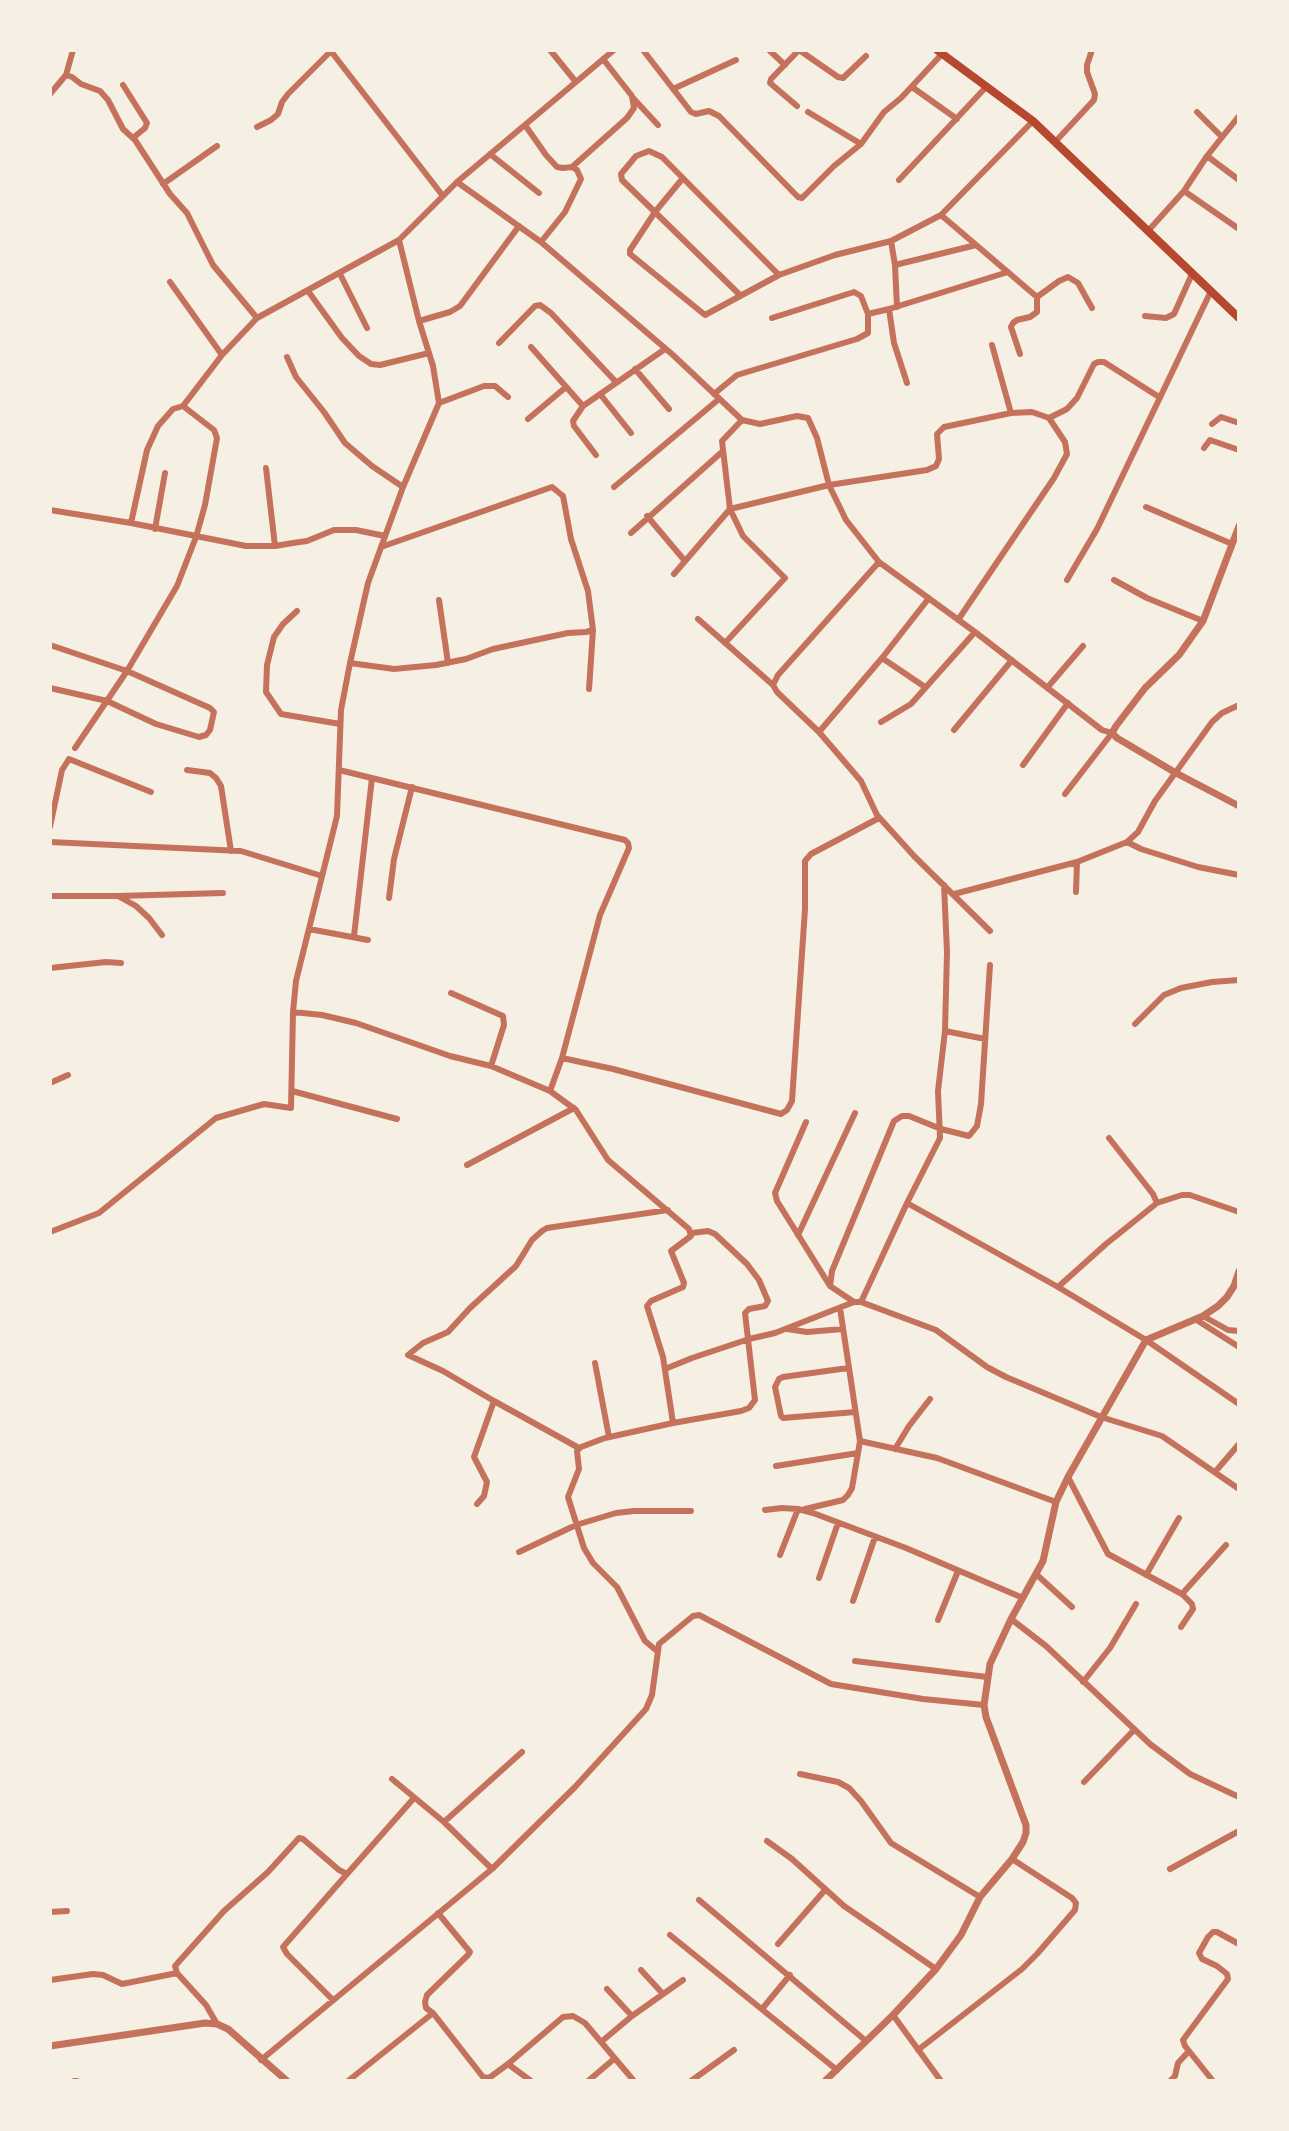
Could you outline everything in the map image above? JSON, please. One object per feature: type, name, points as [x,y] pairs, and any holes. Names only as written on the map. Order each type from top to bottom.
[{"type":"main road","points":[[940,52],[1056,141],[1239,318]]},
{"type":"street","points":[[50,94],[66,75],[73,50]]},
{"type":"street","points":[[257,127],[278,114],[288,94],[331,50],[443,196]]},
{"type":"street","points":[[550,50],[576,82]]},
{"type":"street","points":[[131,523],[147,450],[158,426],[173,409],[183,406],[222,355],[257,318],[399,240],[457,182],[614,50]]},
{"type":"street","points":[[643,50],[691,112],[709,111],[728,123],[802,198],[861,144],[884,112],[912,87],[940,52]]},
{"type":"street","points":[[769,50],[785,65]]},
{"type":"street","points":[[797,106],[770,83],[799,50],[843,78],[866,56]]},
{"type":"street","points":[[1056,141],[1094,100],[1095,94],[1087,72],[1092,50]]},
{"type":"street","points":[[603,59],[658,125]]},
{"type":"street","points":[[673,89],[736,60]]},
{"type":"street","points":[[66,75],[100,91],[108,100],[123,129],[133,138],[170,194],[187,213],[213,265],[257,318]]},
{"type":"street","points":[[123,85],[147,123],[133,138]]},
{"type":"street","points":[[899,180],[987,86]]},
{"type":"street","points":[[912,87],[957,119]]},
{"type":"street","points":[[525,125],[557,167],[572,167],[632,113],[632,96]]},
{"type":"street","points":[[808,112],[861,144]]},
{"type":"street","points":[[1197,112],[1222,137]]},
{"type":"street","points":[[1148,231],[1184,191],[1207,156],[1236,125],[1239,116]]},
{"type":"street","points":[[683,178],[630,250],[633,258],[705,315],[779,275],[835,255],[891,241],[941,215],[1033,121]]},
{"type":"street","points":[[163,184],[217,146]]},
{"type":"street","points":[[740,295],[622,180],[621,174],[636,156],[649,151],[662,157],[779,275]]},
{"type":"street","points":[[490,154],[539,193]]},
{"type":"street","points":[[1207,156],[1239,180]]},
{"type":"street","points":[[541,242],[565,212],[581,179],[572,167]]},
{"type":"street","points":[[457,182],[541,242],[742,420],[760,424],[797,416],[808,418],[817,438],[829,485],[846,520],[879,562],[1102,730],[1239,806]]},
{"type":"street","points":[[1184,191],[1239,229]]},
{"type":"street","points":[[941,215],[1037,297],[1037,312],[1017,320],[1011,327],[1020,354]]},
{"type":"street","points":[[419,321],[460,306],[519,226]]},
{"type":"street","points":[[50,1232],[99,1213],[216,1118],[264,1104],[291,1108],[296,981],[337,816],[341,710],[350,663],[368,583],[403,487],[439,403],[399,240]]},
{"type":"street","points":[[891,241],[895,265],[894,343],[907,383]]},
{"type":"street","points":[[895,265],[976,245]]},
{"type":"street","points":[[868,314],[1008,272]]},
{"type":"street","points":[[340,274],[367,328]]},
{"type":"street","points":[[1145,316],[1166,318],[1174,314],[1192,274]]},
{"type":"street","points":[[1037,297],[1068,277],[1078,283],[1092,308]]},
{"type":"street","points":[[170,282],[222,355]]},
{"type":"street","points":[[308,291],[342,338],[371,364],[380,365],[429,353]]},
{"type":"street","points":[[614,487],[737,375],[868,333],[868,314],[861,296],[854,292],[772,318]]},
{"type":"street","points":[[1067,580],[1097,529],[1210,293]]},
{"type":"street","points":[[499,343],[535,306],[540,305],[616,382]]},
{"type":"street","points":[[992,345],[1011,413]]},
{"type":"street","points":[[531,347],[583,406]]},
{"type":"street","points":[[596,455],[573,421],[583,406],[665,349]]},
{"type":"street","points":[[287,357],[296,377],[345,443],[403,487]]},
{"type":"street","points":[[1049,418],[1067,409],[1077,398],[1094,364],[1098,362],[1104,362],[1159,397]]},
{"type":"street","points":[[635,369],[669,409]]},
{"type":"street","points":[[439,403],[484,386],[495,386],[508,397]]},
{"type":"street","points":[[528,419],[566,387]]},
{"type":"street","points":[[600,394],[631,433]]},
{"type":"street","points":[[75,748],[127,671],[177,586],[196,537],[217,438],[214,430],[183,406]]},
{"type":"street","points":[[674,574],[730,509],[829,485],[927,470],[936,466],[939,459],[937,434],[944,427],[1011,413],[1032,412],[1049,418],[1065,442],[1067,454],[958,620]]},
{"type":"street","points":[[1212,424],[1221,417],[1239,423]]},
{"type":"street","points":[[725,643],[785,578],[743,536],[730,509],[722,441],[742,420]]},
{"type":"street","points":[[1204,448],[1210,440],[1239,450]]},
{"type":"street","points":[[631,533],[723,451]]},
{"type":"street","points":[[266,468],[275,546]]},
{"type":"street","points":[[155,529],[165,473]]},
{"type":"street","points":[[381,547],[552,487],[563,496],[571,539],[588,591],[593,630],[589,689]]},
{"type":"street","points":[[1146,507],[1232,544]]},
{"type":"street","points":[[50,510],[246,546],[307,541],[334,530],[356,530],[385,536]]},
{"type":"street","points":[[647,516],[685,561]]},
{"type":"street","points":[[1065,794],[1145,688],[1179,655],[1203,621],[1239,526]]},
{"type":"street","points":[[773,685],[778,675],[879,562]]},
{"type":"street","points":[[1114,580],[1147,598],[1203,621]]},
{"type":"street","points":[[819,732],[929,598]]},
{"type":"street","points":[[439,600],[448,663]]},
{"type":"street","points":[[297,611],[274,637],[267,665],[266,692],[281,714],[340,724]]},
{"type":"street","points":[[698,619],[773,685],[819,732],[864,785],[879,818],[990,931]]},
{"type":"street","points":[[350,663],[394,669],[448,663],[493,649],[593,630]]},
{"type":"street","points":[[881,722],[911,704],[975,632]]},
{"type":"street","points":[[50,645],[127,671],[214,712],[210,730],[199,737],[156,724],[107,701],[50,688]]},
{"type":"street","points":[[1047,688],[1083,646]]},
{"type":"street","points":[[882,658],[925,687]]},
{"type":"street","points":[[954,730],[1012,660]]},
{"type":"street","points":[[1023,765],[1068,703]]},
{"type":"street","points":[[954,894],[1077,862],[1127,842],[1138,832],[1155,801],[1212,722],[1239,705]]},
{"type":"street","points":[[50,827],[62,770],[69,759],[151,792]]},
{"type":"street","points":[[50,767],[62,770]]},
{"type":"street","points":[[187,770],[210,773],[221,786],[231,851]]},
{"type":"street","points":[[339,770],[628,843],[629,848],[600,915],[562,1058],[550,1091]]},
{"type":"street","points":[[354,936],[372,778]]},
{"type":"street","points":[[389,898],[394,859],[412,787]]},
{"type":"street","points":[[562,1058],[781,1114],[787,1110],[792,1101],[805,861],[811,854],[879,818]]},
{"type":"street","points":[[50,842],[241,851],[322,876]]},
{"type":"street","points":[[1127,842],[1198,867],[1239,875]]},
{"type":"street","points":[[1076,892],[1077,862]]},
{"type":"street","points":[[665,1369],[858,1302],[940,1138],[938,1091],[945,1031],[947,952],[944,885]]},
{"type":"street","points":[[50,896],[223,893]]},
{"type":"street","points":[[118,896],[136,906],[162,935]]},
{"type":"street","points":[[309,929],[368,940]]},
{"type":"street","points":[[50,968],[121,963]]},
{"type":"street","points":[[830,1286],[832,1271],[894,1121],[909,1116],[969,1136],[977,1126],[990,965]]},
{"type":"street","points":[[1135,1024],[1164,995],[1181,988],[1239,980]]},
{"type":"street","points":[[451,993],[503,1016],[504,1025],[491,1066]]},
{"type":"street","points":[[293,1012],[356,1023],[450,1056],[491,1066],[550,1091],[574,1108],[608,1160],[692,1233]]},
{"type":"street","points":[[945,1031],[985,1039]]},
{"type":"street","points":[[50,1083],[68,1075]]},
{"type":"street","points":[[292,1091],[397,1119]]},
{"type":"street","points":[[467,1165],[574,1108]]},
{"type":"street","points":[[798,1235],[855,1113]]},
{"type":"street","points":[[806,1122],[775,1193],[830,1286],[858,1302],[930,1327],[996,1372],[1101,1417],[1162,1436],[1239,1489]]},
{"type":"street","points":[[1109,1138],[1157,1203]]},
{"type":"street","points":[[1058,1287],[1157,1203],[1190,1195],[1239,1212]]},
{"type":"street","points":[[907,1203],[1146,1340],[1239,1404]]},
{"type":"street","points":[[668,1210],[547,1228],[532,1240],[516,1266],[448,1332],[423,1343],[408,1355],[443,1371],[579,1448],[609,1437],[749,1408],[755,1400],[745,1313],[767,1304],[759,1280],[743,1259],[713,1232],[692,1233]]},
{"type":"street","points":[[673,1423],[661,1349],[647,1306],[651,1301],[683,1287],[671,1251],[689,1239],[692,1233]]},
{"type":"street","points":[[825,2081],[936,1969],[961,1935],[980,1897],[1023,1842],[1026,1825],[986,1717],[984,1705],[990,1664],[1043,1561],[1056,1502],[1068,1477],[1146,1340],[1199,1317],[1227,1297],[1239,1271]]},
{"type":"street","points":[[765,1510],[800,1509],[843,1500],[852,1488],[860,1441],[840,1308]]},
{"type":"street","points":[[1199,1317],[1228,1330],[1239,1331]]},
{"type":"street","points":[[1199,1317],[1239,1347]]},
{"type":"street","points":[[787,1329],[807,1332],[843,1329]]},
{"type":"street","points":[[595,1363],[609,1437]]},
{"type":"street","points":[[848,1368],[783,1377],[775,1387],[783,1418],[855,1412]]},
{"type":"street","points":[[895,1449],[930,1399]]},
{"type":"street","points":[[477,1504],[484,1496],[487,1482],[474,1457],[494,1401]]},
{"type":"street","points":[[860,1441],[937,1458],[1056,1502]]},
{"type":"street","points":[[1215,1472],[1239,1444]]},
{"type":"street","points":[[579,1448],[579,1469],[568,1497],[584,1548],[593,1563],[614,1583],[645,1641],[657,1651]]},
{"type":"street","points":[[776,1466],[858,1453]]},
{"type":"street","points":[[1068,1477],[1108,1554],[1182,1594],[1192,1604],[1193,1609],[1181,1627]]},
{"type":"street","points":[[800,1509],[1023,1598]]},
{"type":"street","points":[[780,1555],[800,1509]]},
{"type":"street","points":[[519,1552],[576,1525],[626,1511],[691,1511]]},
{"type":"street","points":[[1146,1575],[1179,1518]]},
{"type":"street","points":[[819,1578],[838,1523]]},
{"type":"street","points":[[853,1601],[875,1537]]},
{"type":"street","points":[[1182,1594],[1226,1545]]},
{"type":"street","points":[[938,1620],[958,1571]]},
{"type":"street","points":[[1036,1574],[1072,1607]]},
{"type":"street","points":[[1083,1682],[1110,1648],[1136,1604]]},
{"type":"street","points":[[261,2060],[492,1869],[575,1787],[646,1709],[652,1695],[660,1642],[696,1615],[831,1684],[984,1705]]},
{"type":"street","points":[[1011,1619],[1046,1646],[1150,1744],[1190,1774],[1239,1797]]},
{"type":"street","points":[[855,1661],[987,1677]]},
{"type":"street","points":[[1084,1782],[1134,1730]]},
{"type":"street","points":[[444,1822],[522,1752]]},
{"type":"street","points":[[800,1774],[838,1782],[849,1788],[891,1843],[980,1897]]},
{"type":"street","points":[[392,1779],[444,1822],[492,1869]]},
{"type":"street","points":[[333,2000],[283,1947],[414,1798]]},
{"type":"street","points":[[1170,1869],[1239,1831]]},
{"type":"street","points":[[217,2024],[206,2005],[177,1973],[177,1963],[224,1911],[268,1872],[299,1838],[347,1874]]},
{"type":"street","points":[[767,1841],[844,1906],[936,1969]]},
{"type":"street","points":[[918,2050],[1022,1969],[1075,1910],[1076,1903],[1072,1898],[1012,1859]]},
{"type":"street","points":[[778,1944],[825,1890]]},
{"type":"street","points":[[699,1900],[866,2041]]},
{"type":"street","points":[[50,1912],[67,1911]]},
{"type":"street","points":[[438,1913],[470,1952],[427,1995],[426,2008],[483,2077],[489,2078],[508,2064],[563,2017],[573,2016],[601,2042],[634,2081]]},
{"type":"street","points":[[1213,2081],[1183,2042],[1184,2036],[1228,1979],[1221,1968],[1202,1959],[1199,1953],[1213,1932],[1239,1944]]},
{"type":"street","points":[[670,1935],[837,2070]]},
{"type":"street","points":[[641,1970],[663,1994]]},
{"type":"street","points":[[50,1980],[99,1974],[122,1984],[177,1973]]},
{"type":"street","points":[[762,2009],[790,1975]]},
{"type":"street","points":[[601,2042],[683,1980]]},
{"type":"street","points":[[607,1989],[632,2016]]},
{"type":"street","points":[[348,2081],[433,2013]]},
{"type":"street","points":[[893,2015],[941,2081]]},
{"type":"street","points":[[50,2046],[205,2023],[217,2024],[228,2029],[287,2081]]},
{"type":"street","points":[[691,2081],[734,2050]]},
{"type":"street","points":[[1170,2081],[1175,2076],[1178,2063],[1189,2051]]},
{"type":"street","points":[[588,2081],[614,2059]]},
{"type":"street","points":[[508,2064],[531,2081]]}]
